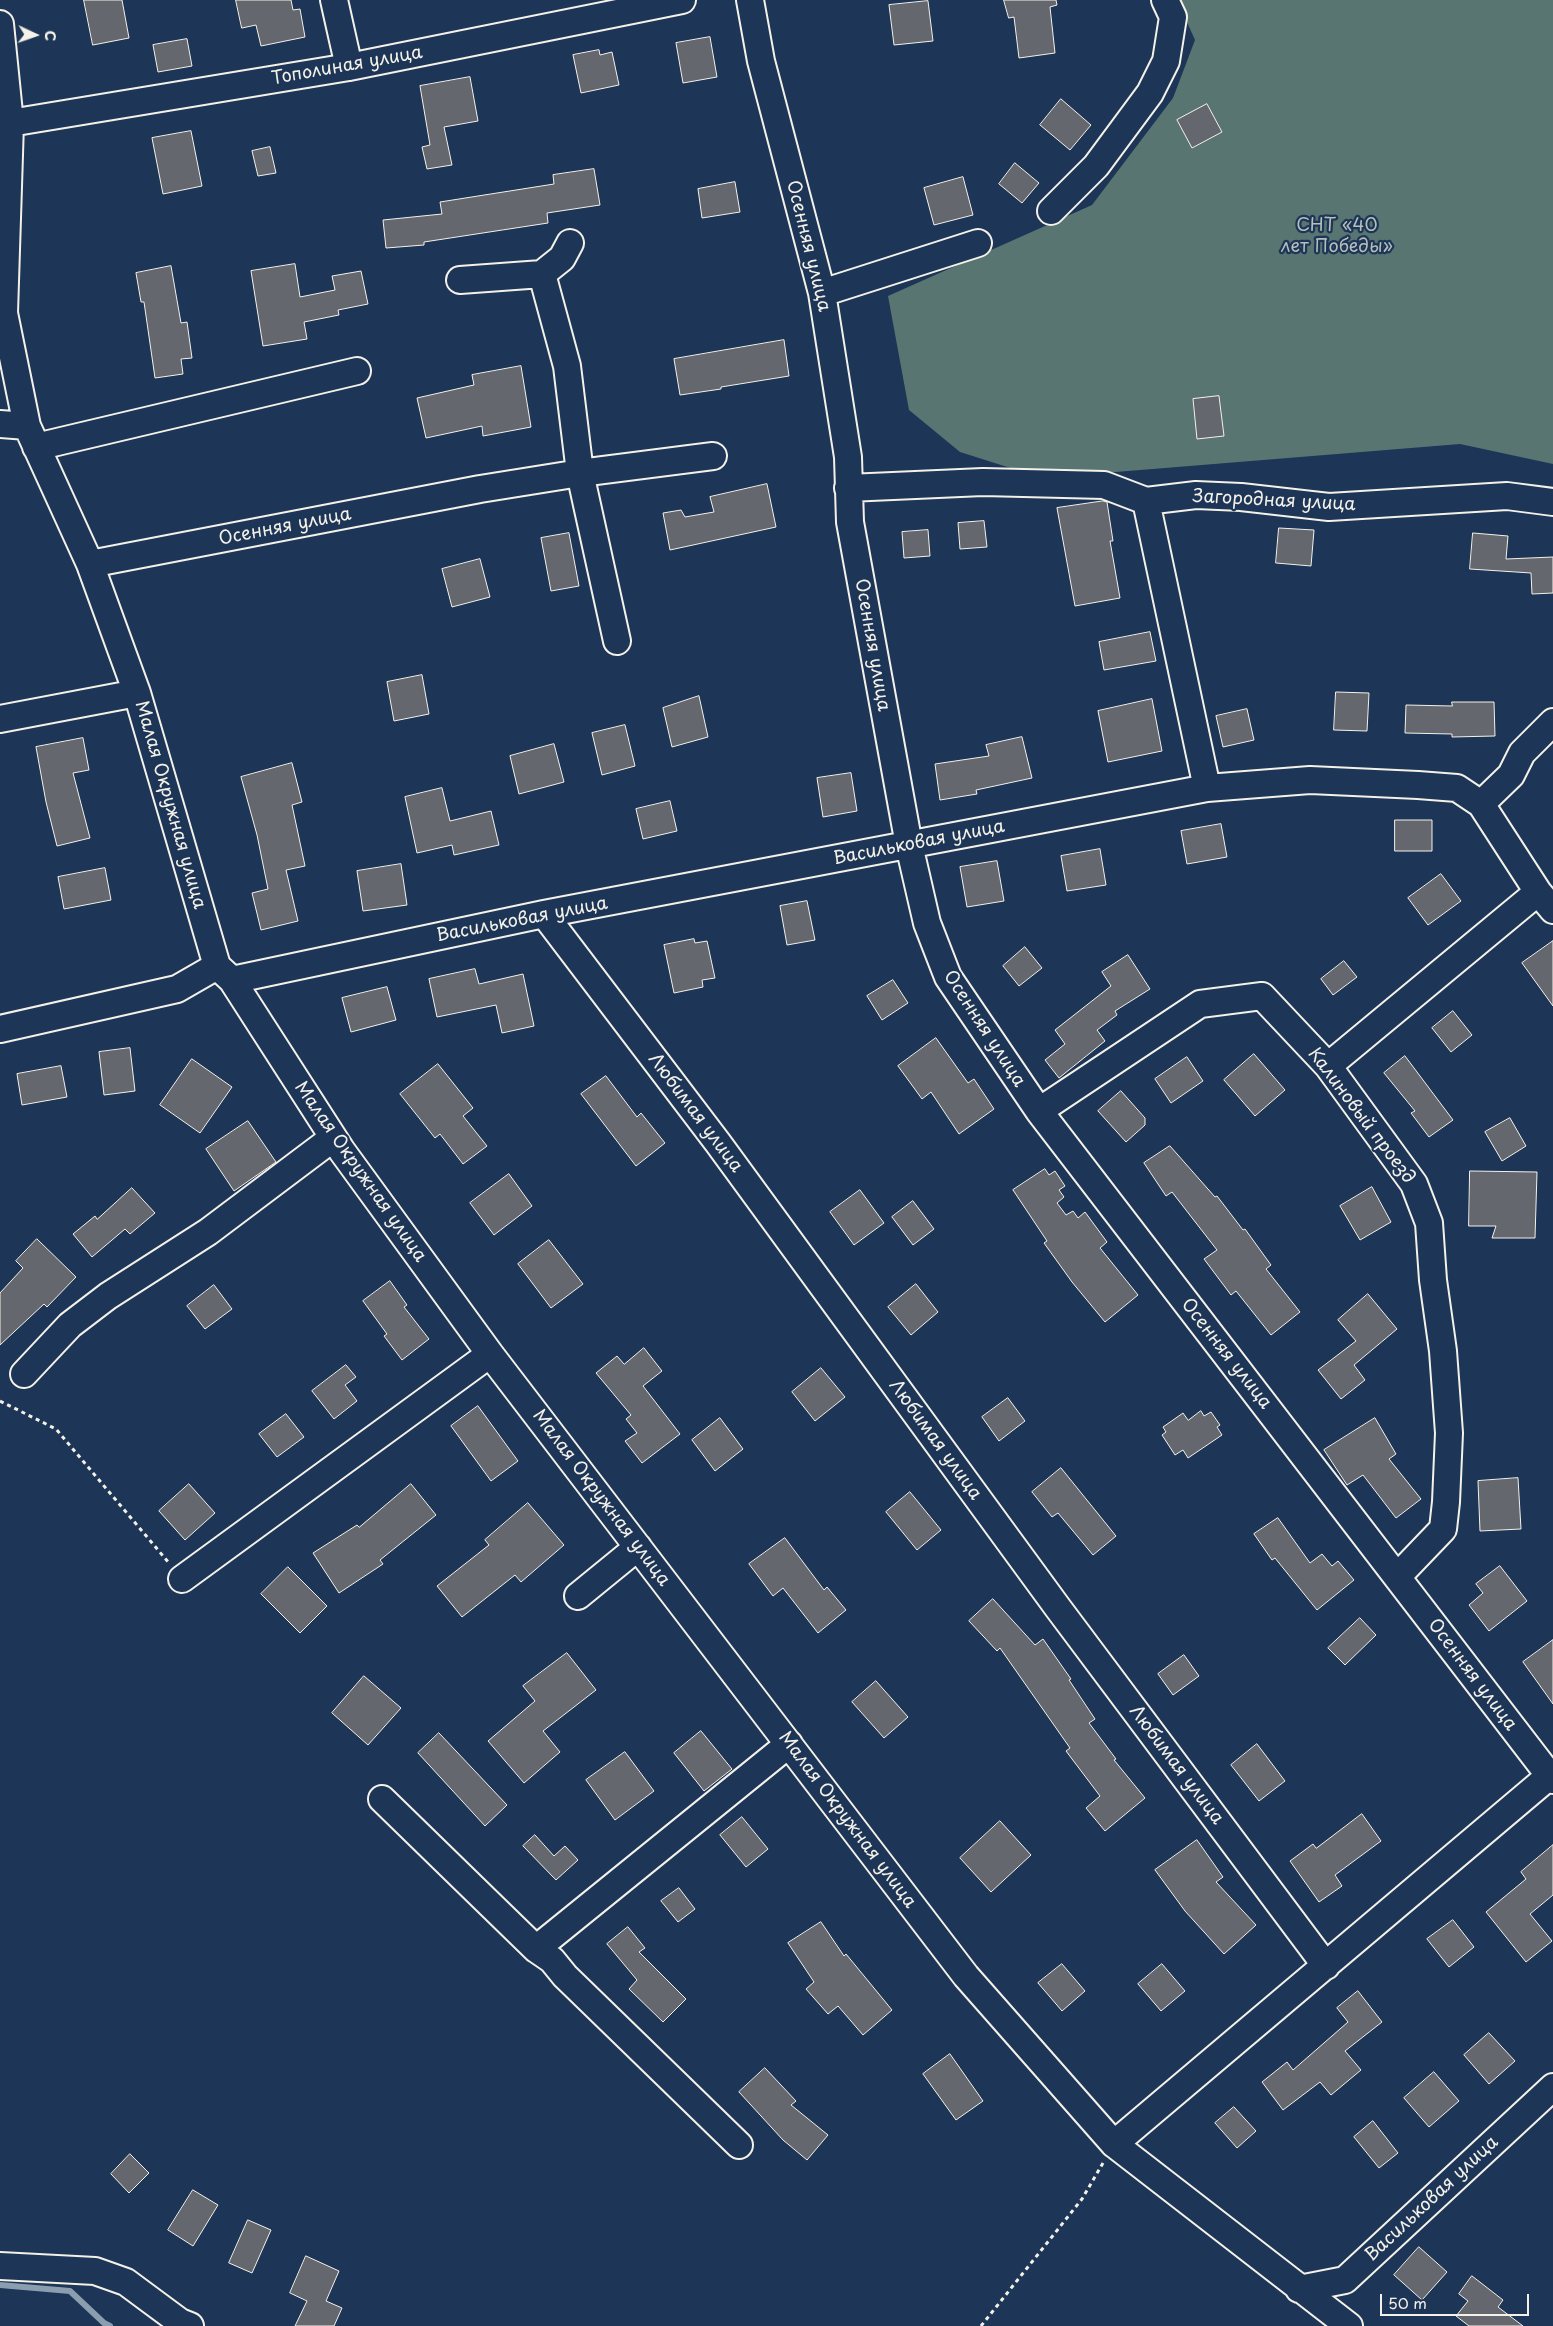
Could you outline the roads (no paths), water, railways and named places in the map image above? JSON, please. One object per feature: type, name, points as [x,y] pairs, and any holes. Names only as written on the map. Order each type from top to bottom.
[{"type":"street","points":[[334,0],[349,67]]},
{"type":"street","name":"Тополиная улица","points":[[10,123],[349,67],[682,0]]},
{"type":"street","name":"Осенняя улица","points":[[750,0],[761,61],[822,293],[848,457],[850,522],[909,845],[927,923],[948,977],[1039,1111],[1551,1776]]},
{"type":"street","points":[[1051,211],[1096,166],[1150,93],[1166,61],[1173,17],[1165,0]]},
{"type":"street","name":"Малая Окружная улица","points":[[0,24],[10,123],[4,313],[32,436],[90,564],[137,693],[225,973],[333,1138],[490,1354],[966,1976],[1114,2144],[1349,2326]]},
{"type":"street","points":[[460,280],[542,274],[562,258],[570,243]]},
{"type":"street","points":[[822,293],[978,244]]},
{"type":"street","points":[[542,274],[567,366],[580,473],[617,641]]},
{"type":"street","points":[[0,424],[32,436],[357,371]]},
{"type":"street","name":"Осенняя улица","points":[[90,564],[480,489],[580,473],[713,456]]},
{"type":"street","name":"Загородная улица","points":[[848,488],[984,482],[1104,485],[1146,501],[1196,495],[1241,497],[1329,507],[1507,496],[1553,502]]},
{"type":"street","points":[[1146,501],[1207,788]]},
{"type":"street","points":[[0,719],[137,693]]},
{"type":"street","points":[[1481,804],[1511,775],[1522,753],[1553,722]]},
{"type":"street","name":"Васильковая улица","points":[[0,1029],[177,988],[225,973],[1207,788],[1310,780],[1418,784],[1456,788],[1481,804],[1546,901]]},
{"type":"street","points":[[1328,1066],[1546,901]]},
{"type":"street","name":"Любимая улица","points":[[544,914],[718,1143],[1053,1600],[1326,1966]]},
{"type":"street","name":"Калиновый проезд","points":[[1039,1111],[1200,1004],[1262,996],[1328,1066],[1414,1184],[1429,1223],[1433,1280],[1443,1351],[1449,1433],[1446,1502],[1443,1529],[1397,1577]]},
{"type":"street","points":[[24,1374],[70,1325],[108,1296],[208,1232],[333,1138]]},
{"type":"street","points":[[182,1579],[490,1354]]},
{"type":"street","points":[[578,1596],[638,1547]]},
{"type":"street","points":[[536,1949],[789,1744]]},
{"type":"street","points":[[1114,2144],[1551,1776]]},
{"type":"street","points":[[382,1799],[536,1949],[552,1960],[565,1976],[740,2145]]},
{"type":"street","name":"Васильковая улица","points":[[1299,2288],[1344,2280],[1551,2089]]},
{"type":"street","points":[[0,2266],[94,2271],[126,2282],[172,2317],[190,2326]]},
{"type":"waterway","points":[[0,2285],[70,2291],[104,2323],[110,2326]]},
{"type":"park label","name":"СНТ «40 лет Победы»","points":[[1337,236]]}]
